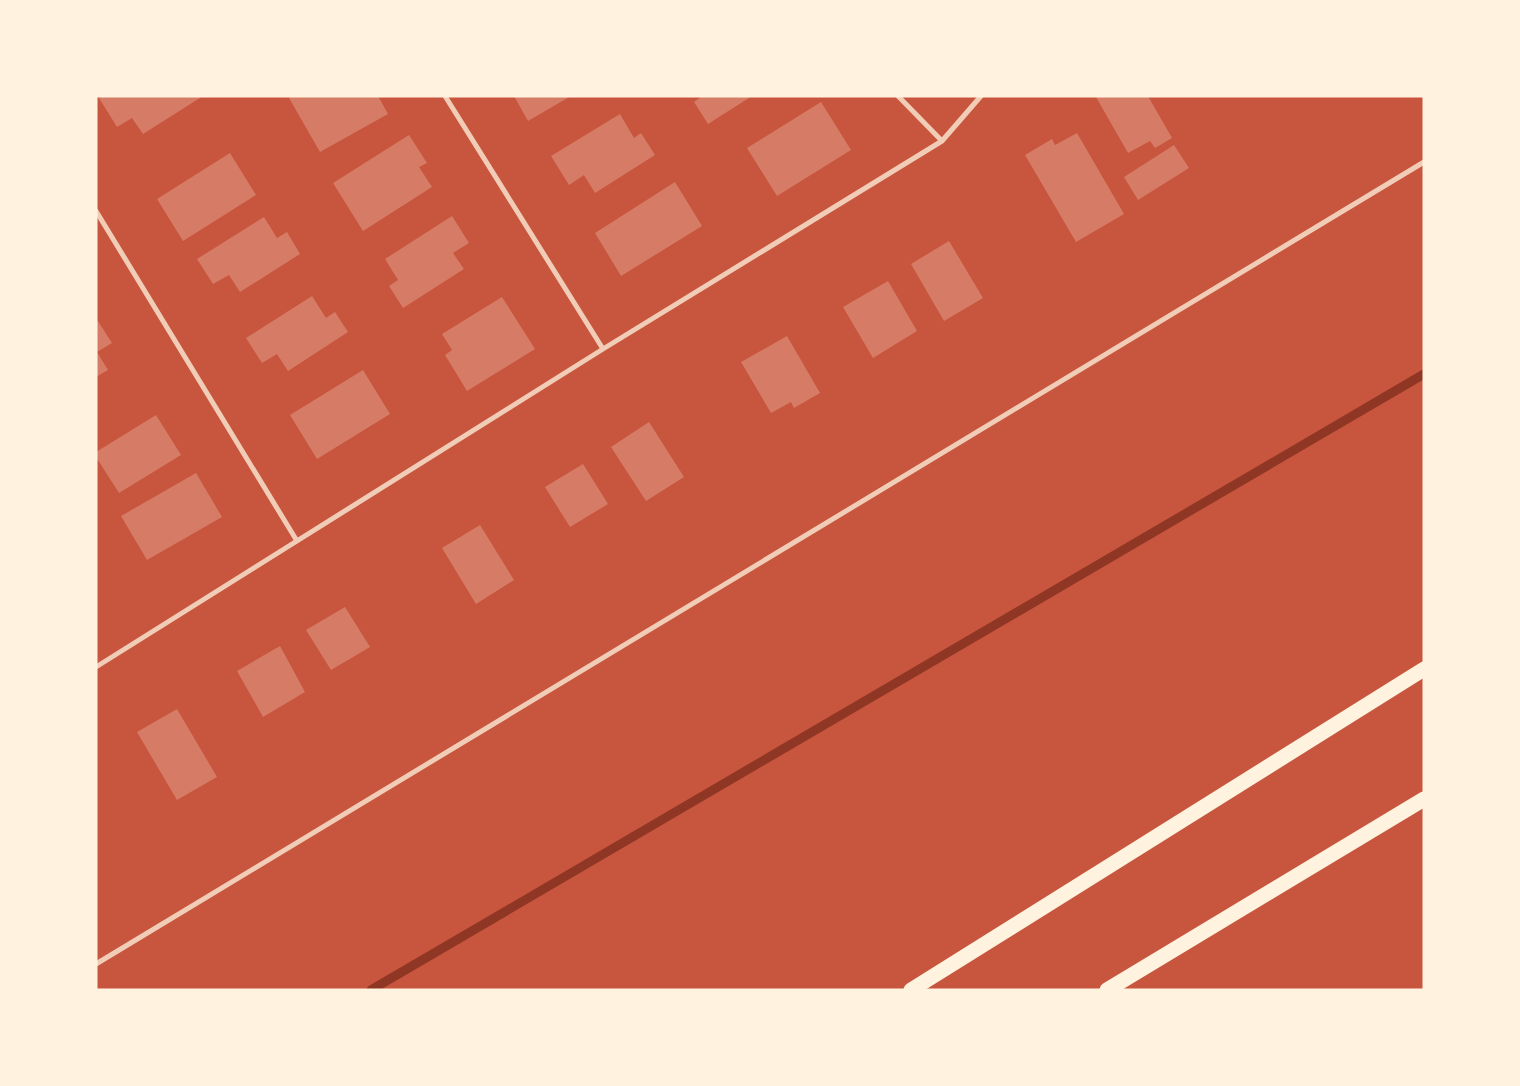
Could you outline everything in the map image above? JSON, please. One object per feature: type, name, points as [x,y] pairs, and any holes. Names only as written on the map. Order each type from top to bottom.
[{"type":"highway","points":[[912,990],[1424,669]]},
{"type":"highway","points":[[1107,990],[1424,799]]},
{"type":"street","points":[[445,96],[603,349]]},
{"type":"street","points":[[898,96],[942,141]]},
{"type":"street","points":[[96,666],[603,349],[942,141],[981,96]]},
{"type":"street","points":[[96,964],[1424,162]]},
{"type":"street","points":[[96,211],[297,541]]},
{"type":"building","points":[[102,96],[203,96],[143,134],[132,118],[117,127],[99,98]]},
{"type":"building","points":[[293,96],[378,96],[388,114],[320,152],[289,98]]},
{"type":"building","points":[[514,96],[571,96],[528,121]]},
{"type":"building","points":[[702,96],[752,96],[708,124],[694,102]]},
{"type":"building","points":[[1148,96],[1172,138],[1155,148],[1150,141],[1128,153],[1096,97]]},
{"type":"building","points":[[821,102],[851,150],[777,196],[747,148]]},
{"type":"building","points":[[620,114],[634,138],[641,133],[655,155],[595,193],[584,175],[569,185],[551,156]]},
{"type":"building","points":[[1077,133],[1124,214],[1076,242],[1025,155],[1052,139],[1055,145]]},
{"type":"building","points":[[409,135],[427,163],[419,167],[432,187],[363,231],[333,183]]},
{"type":"building","points":[[1174,145],[1189,168],[1138,200],[1124,177]]},
{"type":"building","points":[[230,153],[256,195],[183,241],[157,199]]},
{"type":"building","points":[[675,182],[702,226],[621,276],[595,233]]},
{"type":"building","points":[[452,216],[469,243],[453,253],[464,269],[403,308],[389,286],[398,280],[385,259]]},
{"type":"building","points":[[264,217],[277,238],[287,232],[300,254],[240,292],[229,275],[213,284],[197,259]]},
{"type":"building","points":[[949,241],[983,298],[944,321],[911,264]]},
{"type":"building","points":[[888,281],[917,331],[873,358],[843,307]]},
{"type":"building","points":[[312,296],[326,318],[335,312],[348,332],[288,371],[277,354],[262,363],[246,338]]},
{"type":"building","points":[[502,297],[535,349],[467,391],[445,355],[452,350],[442,334]]},
{"type":"building","points":[[96,318],[112,343],[97,352],[108,370],[96,377]]},
{"type":"building","points":[[787,336],[820,393],[794,408],[791,402],[771,413],[741,362]]},
{"type":"building","points":[[363,370],[390,414],[317,459],[290,415]]},
{"type":"building","points":[[156,415],[181,455],[119,493],[96,457],[96,452]]},
{"type":"building","points":[[649,422],[684,477],[646,501],[611,447]]},
{"type":"building","points":[[583,464],[608,504],[570,527],[545,487]]},
{"type":"building","points":[[196,473],[222,517],[147,560],[121,516]]},
{"type":"building","points":[[480,525],[514,580],[476,604],[442,548]]},
{"type":"building","points":[[345,607],[370,647],[331,670],[306,630]]},
{"type":"building","points":[[280,646],[305,692],[263,717],[237,671]]},
{"type":"building","points":[[177,709],[217,777],[177,800],[137,732]]},
{"type":"waterway","points":[[371,990],[1424,374]]}]
